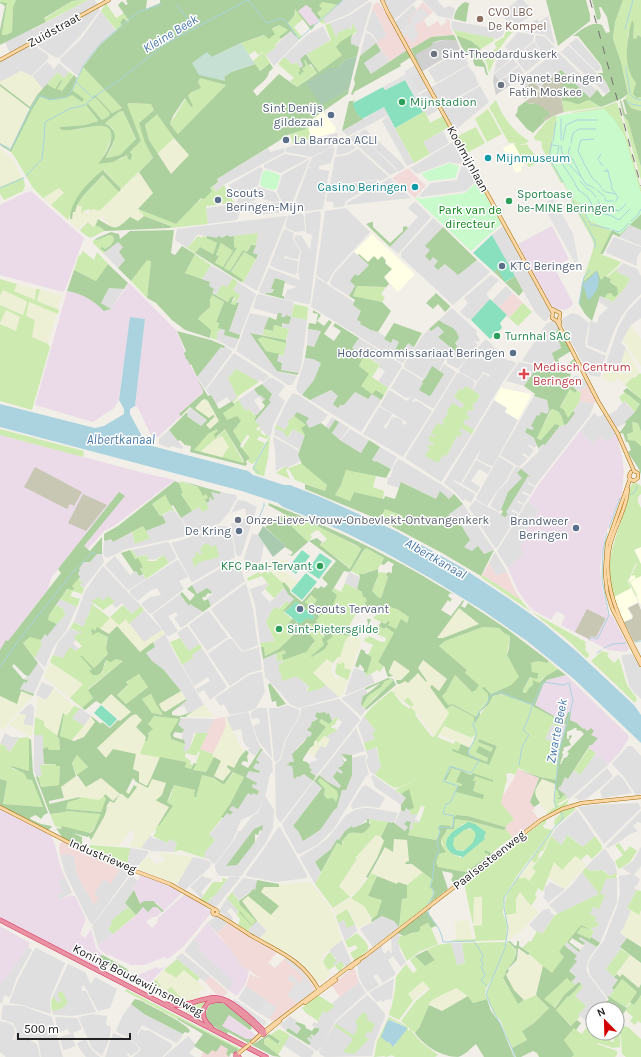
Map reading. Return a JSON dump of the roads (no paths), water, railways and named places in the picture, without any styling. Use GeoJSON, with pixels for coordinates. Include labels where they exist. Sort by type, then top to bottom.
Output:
{"type":"FeatureCollection","features":[{"type":"Feature","properties":{"kind":"highway","name":"Koning Boudewijnsnelweg"},"geometry":{"type":"LineString","coordinates":[[0,922],[266,1057]]}},
{"type":"Feature","properties":{"kind":"highway","name":"Koning Boudewijnsnelweg"},"geometry":{"type":"LineString","coordinates":[[0,922],[261,1057]]}},
{"type":"Feature","properties":{"kind":"highway"},"geometry":{"type":"LineString","coordinates":[[160,1002],[172,1005],[181,1005],[209,998],[221,998],[233,1006],[263,1033]]}},
{"type":"Feature","properties":{"kind":"highway"},"geometry":{"type":"LineString","coordinates":[[225,1036],[210,1026],[204,1018],[203,1013],[205,1007],[213,1000],[221,1000],[227,1003],[263,1033]]}},
{"type":"Feature","properties":{"kind":"main road","name":"Zuidstraat"},"geometry":{"type":"LineString","coordinates":[[0,60],[109,0]]}},
{"type":"Feature","properties":{"kind":"main road","name":"Koolmijnlaan"},"geometry":{"type":"LineString","coordinates":[[380,0],[548,305],[554,312],[560,314],[557,319]]}},
{"type":"Feature","properties":{"kind":"main road","name":"Koolmijnlaan"},"geometry":{"type":"LineString","coordinates":[[554,312],[552,318],[557,319],[598,401],[618,434],[632,471]]}},
{"type":"Feature","properties":{"kind":"main road"},"geometry":{"type":"LineString","coordinates":[[631,480],[636,480],[639,476],[637,472],[632,471],[629,476],[631,480],[607,544],[605,573],[607,592],[612,608],[641,665]]}},
{"type":"Feature","properties":{"kind":"main road"},"geometry":{"type":"LineString","coordinates":[[631,480],[628,487],[626,503],[610,545],[608,572],[610,591],[615,607],[641,661]]}},
{"type":"Feature","properties":{"kind":"main road","name":"Paalsesteenweg"},"geometry":{"type":"LineString","coordinates":[[263,1033],[327,987],[546,817],[562,809],[582,803],[627,799],[641,796]]}},
{"type":"Feature","properties":{"kind":"main road","name":"Industrieweg"},"geometry":{"type":"LineString","coordinates":[[0,807],[96,856],[170,884],[195,898],[213,910],[214,914],[217,913],[252,936],[290,957],[302,967],[319,990]]}},
{"type":"Feature","properties":{"kind":"main road","name":"Paalsesteenweg"},"geometry":{"type":"LineString","coordinates":[[236,1056],[263,1033],[365,956]]}},
{"type":"Feature","properties":{"kind":"main road","name":"Paalsesteenweg"},"geometry":{"type":"LineString","coordinates":[[304,1004],[319,990],[327,987]]}},
{"type":"Feature","properties":{"kind":"water"},"geometry":{"type":"Polygon","coordinates":[[[597,271],[599,279],[598,287],[588,300],[583,284],[597,271]]]}},
{"type":"Feature","properties":{"kind":"water","name":"Albertkanaal"},"geometry":{"type":"Polygon","coordinates":[[[130,317],[145,319],[135,406],[130,409],[130,414],[145,442],[152,446],[248,471],[253,475],[284,485],[290,485],[323,498],[396,531],[461,567],[543,623],[575,650],[634,705],[641,715],[641,743],[574,679],[527,641],[482,610],[430,578],[384,552],[340,530],[283,507],[278,503],[242,491],[0,427],[0,404],[95,428],[104,426],[124,414],[124,409],[119,400],[130,317]]]}},
{"type":"Feature","properties":{"kind":"water"},"geometry":{"type":"Polygon","coordinates":[[[389,1020],[406,1027],[407,1029],[393,1047],[389,1042],[381,1037],[389,1020]]]}},
{"type":"Feature","properties":{"kind":"waterway","name":"Kleine Beek"},"geometry":{"type":"LineString","coordinates":[[26,176],[42,159],[45,122],[69,109],[85,105],[165,44],[248,0],[267,23],[284,19],[299,39],[343,0]]}},
{"type":"Feature","properties":{"kind":"waterway"},"geometry":{"type":"LineString","coordinates":[[625,29],[633,0]]}},
{"type":"Feature","properties":{"kind":"waterway"},"geometry":{"type":"LineString","coordinates":[[93,98],[76,82],[84,64],[101,43],[138,12],[162,4]]}},
{"type":"Feature","properties":{"kind":"waterway"},"geometry":{"type":"LineString","coordinates":[[176,4],[195,28]]}},
{"type":"Feature","properties":{"kind":"waterway"},"geometry":{"type":"LineString","coordinates":[[626,67],[631,96],[641,100]]}},
{"type":"Feature","properties":{"kind":"waterway"},"geometry":{"type":"LineString","coordinates":[[0,144],[11,149],[29,111],[38,96],[43,96],[49,100],[66,97],[71,92],[76,82]]}},
{"type":"Feature","properties":{"kind":"waterway"},"geometry":{"type":"LineString","coordinates":[[626,100],[631,104],[641,106]]}},
{"type":"Feature","properties":{"kind":"waterway"},"geometry":{"type":"LineString","coordinates":[[561,119],[561,140]]}},
{"type":"Feature","properties":{"kind":"waterway"},"geometry":{"type":"LineString","coordinates":[[563,140],[566,125],[577,120],[597,120]]}},
{"type":"Feature","properties":{"kind":"waterway"},"geometry":{"type":"LineString","coordinates":[[553,141],[556,122]]}},
{"type":"Feature","properties":{"kind":"waterway"},"geometry":{"type":"LineString","coordinates":[[576,131],[579,129],[596,129]]}},
{"type":"Feature","properties":{"kind":"waterway"},"geometry":{"type":"LineString","coordinates":[[571,143],[573,133],[575,132]]}},
{"type":"Feature","properties":{"kind":"waterway"},"geometry":{"type":"LineString","coordinates":[[579,146],[581,140],[594,139]]}},
{"type":"Feature","properties":{"kind":"waterway"},"geometry":{"type":"LineString","coordinates":[[552,142],[549,158],[563,182]]}},
{"type":"Feature","properties":{"kind":"waterway"},"geometry":{"type":"LineString","coordinates":[[552,145],[559,146],[557,157],[562,162]]}},
{"type":"Feature","properties":{"kind":"waterway"},"geometry":{"type":"LineString","coordinates":[[561,146],[561,151],[565,159],[580,176]]}},
{"type":"Feature","properties":{"kind":"waterway"},"geometry":{"type":"LineString","coordinates":[[570,147],[568,153],[571,157]]}},
{"type":"Feature","properties":{"kind":"waterway"},"geometry":{"type":"LineString","coordinates":[[579,147],[578,151],[584,163]]}},
{"type":"Feature","properties":{"kind":"waterway"},"geometry":{"type":"LineString","coordinates":[[598,159],[601,154]]}},
{"type":"Feature","properties":{"kind":"waterway"},"geometry":{"type":"LineString","coordinates":[[572,158],[581,177]]}},
{"type":"Feature","properties":{"kind":"waterway"},"geometry":{"type":"LineString","coordinates":[[599,161],[603,166]]}},
{"type":"Feature","properties":{"kind":"waterway"},"geometry":{"type":"LineString","coordinates":[[562,163],[575,183]]}},
{"type":"Feature","properties":{"kind":"waterway"},"geometry":{"type":"LineString","coordinates":[[584,164],[589,172]]}},
{"type":"Feature","properties":{"kind":"waterway"},"geometry":{"type":"LineString","coordinates":[[604,171],[608,171],[609,175]]}},
{"type":"Feature","properties":{"kind":"waterway"},"geometry":{"type":"LineString","coordinates":[[589,173],[592,177]]}},
{"type":"Feature","properties":{"kind":"waterway"},"geometry":{"type":"LineString","coordinates":[[609,176],[612,186]]}},
{"type":"Feature","properties":{"kind":"waterway"},"geometry":{"type":"LineString","coordinates":[[581,177],[586,184],[594,188]]}},
{"type":"Feature","properties":{"kind":"waterway","name":"Kleine Beek"},"geometry":{"type":"LineString","coordinates":[[0,188],[24,178]]}},
{"type":"Feature","properties":{"kind":"waterway"},"geometry":{"type":"LineString","coordinates":[[592,178],[598,183]]}},
{"type":"Feature","properties":{"kind":"waterway"},"geometry":{"type":"LineString","coordinates":[[580,181],[586,187]]}},
{"type":"Feature","properties":{"kind":"waterway"},"geometry":{"type":"LineString","coordinates":[[575,184],[578,189]]}},
{"type":"Feature","properties":{"kind":"waterway"},"geometry":{"type":"LineString","coordinates":[[611,187],[615,193]]}},
{"type":"Feature","properties":{"kind":"waterway"},"geometry":{"type":"LineString","coordinates":[[586,188],[596,197]]}},
{"type":"Feature","properties":{"kind":"waterway"},"geometry":{"type":"LineString","coordinates":[[602,189],[605,192]]}},
{"type":"Feature","properties":{"kind":"waterway"},"geometry":{"type":"LineString","coordinates":[[578,190],[587,196],[595,210]]}},
{"type":"Feature","properties":{"kind":"waterway"},"geometry":{"type":"LineString","coordinates":[[597,190],[604,196]]}},
{"type":"Feature","properties":{"kind":"waterway"},"geometry":{"type":"LineString","coordinates":[[606,192],[616,194]]}},
{"type":"Feature","properties":{"kind":"waterway"},"geometry":{"type":"LineString","coordinates":[[616,195],[618,197],[616,201]]}},
{"type":"Feature","properties":{"kind":"waterway"},"geometry":{"type":"LineString","coordinates":[[605,198],[606,201],[613,201]]}},
{"type":"Feature","properties":{"kind":"waterway"},"geometry":{"type":"LineString","coordinates":[[599,202],[601,206],[619,211],[626,204]]}},
{"type":"Feature","properties":{"kind":"waterway"},"geometry":{"type":"LineString","coordinates":[[580,203],[588,219]]}},
{"type":"Feature","properties":{"kind":"waterway"},"geometry":{"type":"LineString","coordinates":[[575,205],[587,226]]}},
{"type":"Feature","properties":{"kind":"waterway"},"geometry":{"type":"LineString","coordinates":[[598,212],[612,216],[619,220],[630,209]]}},
{"type":"Feature","properties":{"kind":"waterway"},"geometry":{"type":"LineString","coordinates":[[631,221],[637,216],[641,209]]}},
{"type":"Feature","properties":{"kind":"waterway"},"geometry":{"type":"LineString","coordinates":[[589,221],[591,225],[610,229]]}},
{"type":"Feature","properties":{"kind":"waterway"},"geometry":{"type":"LineString","coordinates":[[622,230],[629,223]]}},
{"type":"Feature","properties":{"kind":"waterway"},"geometry":{"type":"LineString","coordinates":[[588,228],[595,241],[595,248]]}},
{"type":"Feature","properties":{"kind":"waterway"},"geometry":{"type":"LineString","coordinates":[[612,230],[619,232],[622,230]]}},
{"type":"Feature","properties":{"kind":"waterway"},"geometry":{"type":"LineString","coordinates":[[579,304],[584,277],[590,270]]}},
{"type":"Feature","properties":{"kind":"waterway"},"geometry":{"type":"LineString","coordinates":[[259,473],[253,468],[267,442]]}},
{"type":"Feature","properties":{"kind":"waterway","name":"Kleine Beek"},"geometry":{"type":"LineString","coordinates":[[630,495],[635,492],[637,486]]}},
{"type":"Feature","properties":{"kind":"waterway","name":"Kleine Beek"},"geometry":{"type":"LineString","coordinates":[[609,528],[620,498]]}},
{"type":"Feature","properties":{"kind":"waterway"},"geometry":{"type":"LineString","coordinates":[[259,518],[264,503]]}},
{"type":"Feature","properties":{"kind":"waterway","name":"Kleine Beek"},"geometry":{"type":"LineString","coordinates":[[589,640],[592,637],[596,639],[598,638],[609,615],[602,580],[603,550],[607,533]]}},
{"type":"Feature","properties":{"kind":"waterway"},"geometry":{"type":"LineString","coordinates":[[19,640],[72,573],[92,553],[95,553]]}},
{"type":"Feature","properties":{"kind":"waterway"},"geometry":{"type":"LineString","coordinates":[[0,667],[18,641]]}},
{"type":"Feature","properties":{"kind":"waterway","name":"Zwarte Beek"},"geometry":{"type":"LineString","coordinates":[[635,642],[641,641]]}},
{"type":"Feature","properties":{"kind":"waterway","name":"Zwarte Beek"},"geometry":{"type":"LineString","coordinates":[[604,648],[613,644],[626,643]]}},
{"type":"Feature","properties":{"kind":"waterway","name":"Zwarte Beek"},"geometry":{"type":"LineString","coordinates":[[597,653],[601,650]]}},
{"type":"Feature","properties":{"kind":"waterway","name":"Kleine Beek"},"geometry":{"type":"LineString","coordinates":[[519,765],[522,747],[529,735],[523,730],[542,684],[544,682],[564,685],[568,683]]}},
{"type":"Feature","properties":{"kind":"waterway","name":"Zwarte Beek"},"geometry":{"type":"LineString","coordinates":[[556,807],[554,801],[559,752],[573,701],[569,683]]}},
{"type":"Feature","properties":{"kind":"waterway"},"geometry":{"type":"LineString","coordinates":[[444,780],[450,766],[471,773],[479,761],[470,756],[468,752],[476,736],[476,731],[473,725],[479,712],[487,704],[490,696],[500,692],[533,704]]}},
{"type":"Feature","properties":{"kind":"waterway"},"geometry":{"type":"LineString","coordinates":[[428,904],[434,894],[433,889],[430,887],[433,877],[434,861],[439,851],[437,841],[440,832],[439,827],[453,827],[454,816],[443,813],[446,804],[450,803],[458,786],[443,781]]}},
{"type":"Feature","properties":{"kind":"waterway","name":"Zwarte Beek"},"geometry":{"type":"LineString","coordinates":[[524,869],[554,828],[561,821],[563,817],[561,812]]}},
{"type":"Feature","properties":{"kind":"waterway","name":"Zwarte Beek"},"geometry":{"type":"LineString","coordinates":[[515,1057],[509,1041],[486,994],[505,948],[508,928],[504,908],[504,898],[523,870]]}},
{"type":"Feature","properties":{"kind":"waterway"},"geometry":{"type":"LineString","coordinates":[[431,908],[428,911],[429,917],[438,928],[443,942],[475,941]]}},
{"type":"Feature","properties":{"kind":"waterway"},"geometry":{"type":"LineString","coordinates":[[475,943],[483,955],[481,960],[483,965],[481,967],[485,975],[481,980],[487,986]]}},
{"type":"Feature","properties":{"kind":"railway"},"geometry":{"type":"LineString","coordinates":[[590,0],[641,186]]}},
{"type":"Feature","properties":{"kind":"place","name":"CVO LBC De Kompel"},"geometry":{"type":"Point","coordinates":[480,19]}},
{"type":"Feature","properties":{"kind":"place","name":"Sint-Theodarduskerk"},"geometry":{"type":"Point","coordinates":[434,54]}},
{"type":"Feature","properties":{"kind":"place","name":"Diyanet Beringen Fatih Moskee"},"geometry":{"type":"Point","coordinates":[501,85]}},
{"type":"Feature","properties":{"kind":"place","name":"Mijnstadion"},"geometry":{"type":"Point","coordinates":[402,102]}},
{"type":"Feature","properties":{"kind":"place","name":"Sint Denijs gildezaal"},"geometry":{"type":"Point","coordinates":[331,115]}},
{"type":"Feature","properties":{"kind":"place","name":"La Barraca ACLI"},"geometry":{"type":"Point","coordinates":[286,140]}},
{"type":"Feature","properties":{"kind":"place","name":"Mijnmuseum"},"geometry":{"type":"Point","coordinates":[488,158]}},
{"type":"Feature","properties":{"kind":"place","name":"Casino Beringen"},"geometry":{"type":"Point","coordinates":[415,187]}},
{"type":"Feature","properties":{"kind":"place","name":"Scouts Beringen-Mijn"},"geometry":{"type":"Point","coordinates":[218,200]}},
{"type":"Feature","properties":{"kind":"place","name":"Sportoase be-MINE Beringen"},"geometry":{"type":"Point","coordinates":[509,201]}},
{"type":"Feature","properties":{"kind":"place","name":"KTC Beringen"},"geometry":{"type":"Point","coordinates":[502,266]}},
{"type":"Feature","properties":{"kind":"place","name":"Turnhal SAC"},"geometry":{"type":"Point","coordinates":[497,336]}},
{"type":"Feature","properties":{"kind":"place","name":"Hoofdcommissariaat Beringen"},"geometry":{"type":"Point","coordinates":[513,353]}},
{"type":"Feature","properties":{"kind":"place","name":"Medisch Centrum Beringen"},"geometry":{"type":"Point","coordinates":[524,374]}},
{"type":"Feature","properties":{"kind":"place","name":"Onze-Lieve-Vrouw-Onbevlekt-Ontvangenkerk"},"geometry":{"type":"Point","coordinates":[238,520]}},
{"type":"Feature","properties":{"kind":"place","name":"Brandweer Beringen"},"geometry":{"type":"Point","coordinates":[576,528]}},
{"type":"Feature","properties":{"kind":"place","name":"De Kring"},"geometry":{"type":"Point","coordinates":[239,531]}},
{"type":"Feature","properties":{"kind":"place","name":"KFC Paal-Tervant"},"geometry":{"type":"Point","coordinates":[320,566]}},
{"type":"Feature","properties":{"kind":"place","name":"Scouts Tervant"},"geometry":{"type":"Point","coordinates":[300,609]}},
{"type":"Feature","properties":{"kind":"place","name":"Sint-Pietersgilde"},"geometry":{"type":"Point","coordinates":[279,629]}},
{"type":"Feature","properties":{"kind":"park label","name":"Park van de directeur"},"geometry":{"type":"Point","coordinates":[470,217]}}]}
